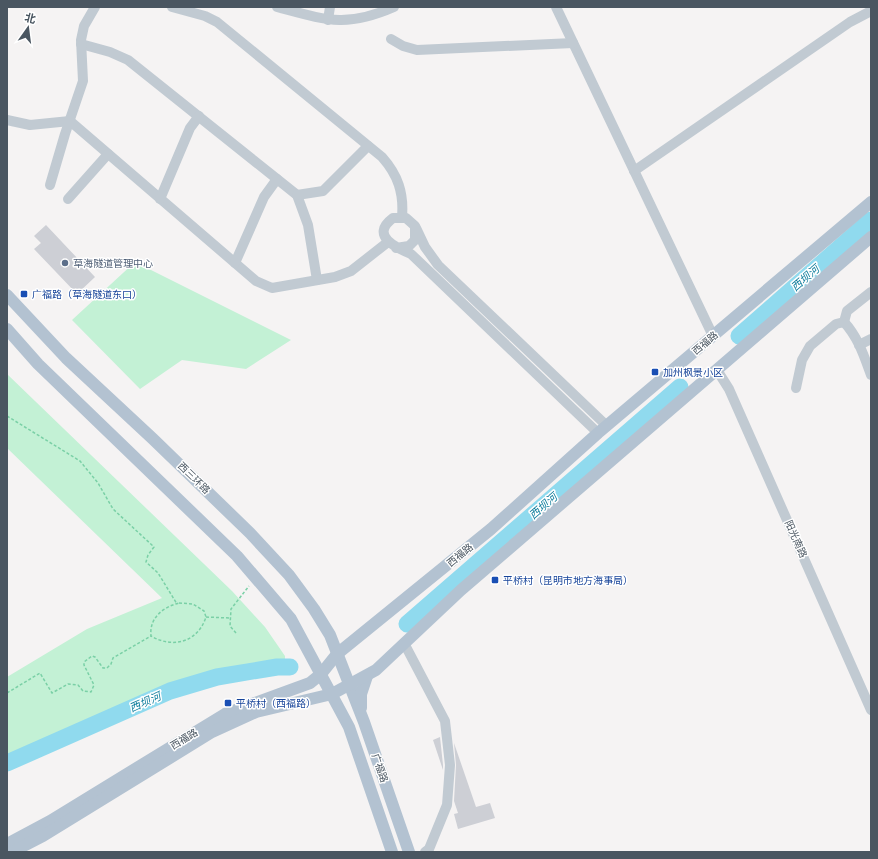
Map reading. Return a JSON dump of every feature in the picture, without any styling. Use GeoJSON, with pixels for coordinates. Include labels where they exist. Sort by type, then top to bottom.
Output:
{"type":"FeatureCollection","features":[{"type":"Feature","properties":{"kind":"main road","name":"西福路"},"geometry":{"type":"LineString","coordinates":[[7,844],[50,821],[225,714],[310,683],[321,674],[337,654],[491,529],[603,430],[871,202]]}},
{"type":"Feature","properties":{"kind":"main road","name":"西福路"},"geometry":{"type":"LineString","coordinates":[[12,852],[43,836],[212,732],[236,720],[256,712],[332,694],[367,676],[461,590],[871,237]]}},
{"type":"Feature","properties":{"kind":"main road","name":"西三环路"},"geometry":{"type":"LineString","coordinates":[[7,295],[66,358],[170,456],[250,534],[284,570],[314,609],[330,635],[349,685]]}},
{"type":"Feature","properties":{"kind":"main road"},"geometry":{"type":"LineString","coordinates":[[7,329],[38,364],[154,474],[256,577],[291,619],[321,674]]}},
{"type":"Feature","properties":{"kind":"main road","name":"广福路"},"geometry":{"type":"LineString","coordinates":[[321,674],[349,727],[392,852]]}},
{"type":"Feature","properties":{"kind":"main road"},"geometry":{"type":"LineString","coordinates":[[361,713],[361,694],[367,676]]}},
{"type":"Feature","properties":{"kind":"main road","name":"广福路"},"geometry":{"type":"LineString","coordinates":[[349,685],[361,713],[409,852]]}},
{"type":"Feature","properties":{"kind":"street"},"geometry":{"type":"LineString","coordinates":[[50,185],[83,81],[84,70],[81,44],[84,26],[95,7]]}},
{"type":"Feature","properties":{"kind":"street"},"geometry":{"type":"LineString","coordinates":[[172,7],[205,16],[218,22],[368,146],[391,167],[398,179],[401,192],[402,217]]}},
{"type":"Feature","properties":{"kind":"street"},"geometry":{"type":"LineString","coordinates":[[277,7],[328,20],[345,21],[374,16],[394,7]]}},
{"type":"Feature","properties":{"kind":"street"},"geometry":{"type":"LineString","coordinates":[[328,20],[330,7]]}},
{"type":"Feature","properties":{"kind":"street"},"geometry":{"type":"LineString","coordinates":[[556,7],[713,336]]}},
{"type":"Feature","properties":{"kind":"street"},"geometry":{"type":"LineString","coordinates":[[634,171],[850,22],[871,12]]}},
{"type":"Feature","properties":{"kind":"street"},"geometry":{"type":"LineString","coordinates":[[391,39],[403,46],[417,50],[573,43]]}},
{"type":"Feature","properties":{"kind":"street"},"geometry":{"type":"LineString","coordinates":[[81,44],[110,52],[128,60],[297,195],[308,225],[317,280]]}},
{"type":"Feature","properties":{"kind":"street"},"geometry":{"type":"LineString","coordinates":[[160,199],[190,128],[199,116]]}},
{"type":"Feature","properties":{"kind":"street"},"geometry":{"type":"LineString","coordinates":[[7,120],[30,125],[70,121],[256,282],[272,288],[335,277],[351,271],[392,245],[405,248],[412,243],[416,235],[415,226]]}},
{"type":"Feature","properties":{"kind":"street"},"geometry":{"type":"LineString","coordinates":[[297,195],[323,191],[368,146]]}},
{"type":"Feature","properties":{"kind":"street"},"geometry":{"type":"LineString","coordinates":[[68,199],[108,154]]}},
{"type":"Feature","properties":{"kind":"street"},"geometry":{"type":"LineString","coordinates":[[235,263],[264,197],[277,179]]}},
{"type":"Feature","properties":{"kind":"street"},"geometry":{"type":"LineString","coordinates":[[402,217],[410,220],[415,226],[425,247],[438,265],[603,430],[411,254],[392,245],[385,234],[387,225],[393,218],[402,217]]}},
{"type":"Feature","properties":{"kind":"street"},"geometry":{"type":"LineString","coordinates":[[844,322],[847,311],[871,292]]}},
{"type":"Feature","properties":{"kind":"street"},"geometry":{"type":"LineString","coordinates":[[844,322],[851,330],[859,345],[871,375]]}},
{"type":"Feature","properties":{"kind":"street"},"geometry":{"type":"LineString","coordinates":[[796,388],[802,360],[810,346],[836,324],[844,322]]}},
{"type":"Feature","properties":{"kind":"street"},"geometry":{"type":"LineString","coordinates":[[859,345],[871,339]]}},
{"type":"Feature","properties":{"kind":"street","name":"阳光南路"},"geometry":{"type":"LineString","coordinates":[[717,370],[729,389],[871,710]]}},
{"type":"Feature","properties":{"kind":"street"},"geometry":{"type":"LineString","coordinates":[[404,643],[445,721],[450,766],[447,806],[429,849],[425,852]]}},
{"type":"Feature","properties":{"kind":"path"},"geometry":{"type":"LineString","coordinates":[[7,416],[80,461],[98,483],[113,509],[154,547],[148,555],[146,562],[158,573],[177,604]]}},
{"type":"Feature","properties":{"kind":"path"},"geometry":{"type":"LineString","coordinates":[[236,633],[230,626],[229,618],[231,609],[256,577]]}},
{"type":"Feature","properties":{"kind":"path"},"geometry":{"type":"LineString","coordinates":[[186,603],[199,607],[204,611],[206,617],[200,629],[184,641],[170,643],[151,636],[150,629],[156,617],[166,608],[177,604],[186,603]]}},
{"type":"Feature","properties":{"kind":"path"},"geometry":{"type":"LineString","coordinates":[[206,617],[229,618]]}},
{"type":"Feature","properties":{"kind":"path"},"geometry":{"type":"LineString","coordinates":[[7,693],[40,674],[52,693],[68,684],[78,685],[83,691],[91,692],[94,685],[84,665],[86,659],[95,657],[103,668],[107,668],[111,664],[113,658],[151,636]]}},
{"type":"Feature","properties":{"kind":"green space"},"geometry":{"type":"Polygon","coordinates":[[[136,261],[145,267],[291,340],[246,369],[182,360],[140,389],[72,320],[136,261]]]}},
{"type":"Feature","properties":{"kind":"green space"},"geometry":{"type":"Polygon","coordinates":[[[7,374],[232,591],[265,627],[285,656],[285,661],[218,670],[171,684],[7,757],[7,677],[87,629],[162,598],[7,448],[7,374]]]}},
{"type":"Feature","properties":{"kind":"building","name":"草海隧道管理中心"},"geometry":{"type":"Polygon","coordinates":[[[46,225],[95,277],[77,294],[34,249],[41,243],[34,236],[46,225]]]}},
{"type":"Feature","properties":{"kind":"building"},"geometry":{"type":"Polygon","coordinates":[[[440,737],[443,765],[443,770],[433,740],[440,737]]]}},
{"type":"Feature","properties":{"kind":"building"},"geometry":{"type":"Polygon","coordinates":[[[454,743],[476,807],[490,803],[495,818],[458,829],[454,814],[458,813],[454,801],[456,765],[454,743]]]}},
{"type":"Feature","properties":{"kind":"waterway","name":"西坝河"},"geometry":{"type":"LineString","coordinates":[[739,336],[871,220]]}},
{"type":"Feature","properties":{"kind":"waterway","name":"西坝河"},"geometry":{"type":"LineString","coordinates":[[407,624],[680,387]]}},
{"type":"Feature","properties":{"kind":"waterway","name":"西坝河"},"geometry":{"type":"LineString","coordinates":[[7,763],[170,691],[217,677],[277,667],[290,667]]}},
{"type":"Feature","properties":{"kind":"place","name":"草海隧道管理中心"},"geometry":{"type":"Point","coordinates":[65,263]}},
{"type":"Feature","properties":{"kind":"place","name":"广福路（草海隧道东口）"},"geometry":{"type":"Point","coordinates":[24,294]}},
{"type":"Feature","properties":{"kind":"place","name":"加州枫景小区"},"geometry":{"type":"Point","coordinates":[655,372]}},
{"type":"Feature","properties":{"kind":"place","name":"平桥村（昆明市地方海事局）"},"geometry":{"type":"Point","coordinates":[495,580]}},
{"type":"Feature","properties":{"kind":"place","name":"平桥村（西福路）"},"geometry":{"type":"Point","coordinates":[228,703]}}]}
